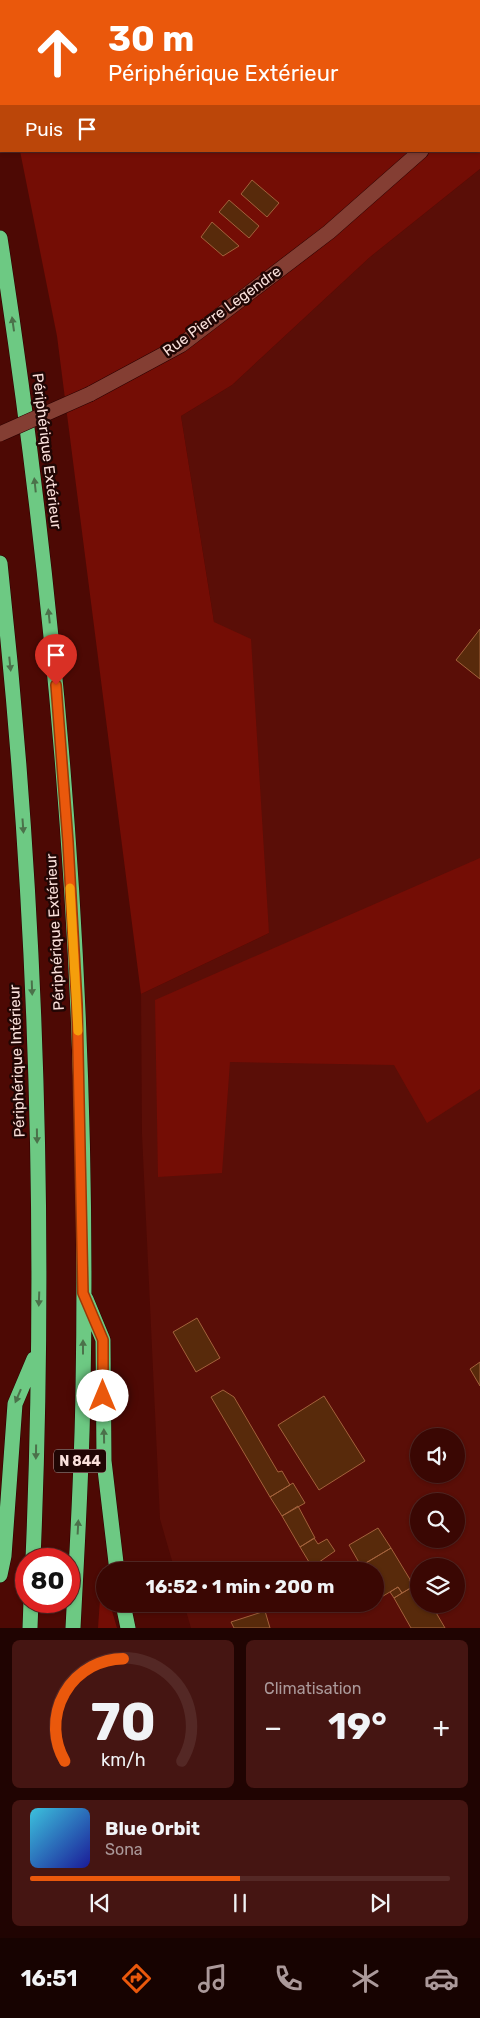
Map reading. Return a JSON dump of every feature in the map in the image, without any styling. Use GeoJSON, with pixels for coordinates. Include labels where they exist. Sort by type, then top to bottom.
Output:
{"type":"FeatureCollection","features":[{"type":"Feature","properties":{"kind":"highway","name":"Périphérique Extérieur"},"geometry":{"type":"LineString","coordinates":[[0,238],[33,470],[60,736],[77,1004],[83,1293],[83,1390],[73,1628]]}},
{"type":"Feature","properties":{"kind":"highway","name":"Périphérique Intérieur"},"geometry":{"type":"LineString","coordinates":[[0,563],[12,684],[30,934],[38,1185],[33,1548]]}},
{"type":"Feature","properties":{"kind":"highway"},"geometry":{"type":"LineString","coordinates":[[83,1293],[103,1340],[104,1460],[116,1562]]}},
{"type":"Feature","properties":{"kind":"highway"},"geometry":{"type":"LineString","coordinates":[[0,1575],[4,1556],[14,1404],[37,1351]]}},
{"type":"Feature","properties":{"kind":"highway"},"geometry":{"type":"LineString","coordinates":[[125,1612],[128,1628]]}},
{"type":"Feature","properties":{"kind":"highway"},"geometry":{"type":"LineString","coordinates":[[30,1628],[31,1613]]}},
{"type":"Feature","properties":{"kind":"street","name":"Rue Pierre Legendre"},"geometry":{"type":"LineString","coordinates":[[0,434],[90,394],[181,345],[329,232],[420,152]]}},
{"type":"Feature","properties":{"kind":"shaded area"},"geometry":{"type":"Polygon","coordinates":[[[20,152],[480,152],[480,169],[370,257],[232,385],[181,416],[214,622],[251,639],[269,933],[141,994],[57,336],[20,152]]]}},
{"type":"Feature","properties":{"kind":"shaded area"},"geometry":{"type":"Polygon","coordinates":[[[480,169],[480,1628],[191,1628],[186,1612],[384,1612],[384,1562],[172,1562],[160,1519],[142,1134],[141,994],[269,933],[214,622],[181,416],[232,385],[370,257],[480,169]]]}},
{"type":"Feature","properties":{"kind":"shaded area"},"geometry":{"type":"Polygon","coordinates":[[[480,858],[480,1089],[427,1123],[394,1065],[230,1062],[222,1173],[158,1177],[155,1000],[480,858]]]}},
{"type":"Feature","properties":{"kind":"shaded area"},"geometry":{"type":"Polygon","coordinates":[[[99,1612],[112,1612],[117,1628],[98,1628],[99,1612]]]}},
{"type":"Feature","properties":{"kind":"building"},"geometry":{"type":"Polygon","coordinates":[[[252,180],[279,203],[267,217],[241,194],[252,180]]]}},
{"type":"Feature","properties":{"kind":"building"},"geometry":{"type":"Polygon","coordinates":[[[229,200],[259,226],[249,238],[219,212],[229,200]]]}},
{"type":"Feature","properties":{"kind":"building"},"geometry":{"type":"Polygon","coordinates":[[[212,222],[239,246],[223,256],[201,237],[212,222]]]}},
{"type":"Feature","properties":{"kind":"building"},"geometry":{"type":"Polygon","coordinates":[[[480,629],[480,679],[456,660],[480,629]]]}},
{"type":"Feature","properties":{"kind":"building"},"geometry":{"type":"Polygon","coordinates":[[[197,1318],[220,1358],[196,1372],[173,1332],[197,1318]]]}},
{"type":"Feature","properties":{"kind":"building"},"geometry":{"type":"Polygon","coordinates":[[[480,1362],[480,1386],[470,1369],[480,1362]]]}},
{"type":"Feature","properties":{"kind":"building"},"geometry":{"type":"Polygon","coordinates":[[[223,1390],[234,1397],[278,1472],[282,1471],[290,1485],[270,1497],[211,1397],[223,1390]]]}},
{"type":"Feature","properties":{"kind":"building"},"geometry":{"type":"Polygon","coordinates":[[[324,1396],[365,1461],[319,1490],[278,1425],[324,1396]]]}},
{"type":"Feature","properties":{"kind":"building"},"geometry":{"type":"Polygon","coordinates":[[[293,1483],[305,1503],[282,1516],[270,1497],[293,1483]]]}},
{"type":"Feature","properties":{"kind":"building"},"geometry":{"type":"Polygon","coordinates":[[[298,1506],[315,1538],[300,1547],[282,1516],[298,1506]]]}},
{"type":"Feature","properties":{"kind":"building"},"geometry":{"type":"Polygon","coordinates":[[[378,1528],[391,1548],[368,1562],[359,1562],[349,1545],[378,1528]]]}},
{"type":"Feature","properties":{"kind":"building"},"geometry":{"type":"Polygon","coordinates":[[[314,1538],[318,1544],[327,1539],[335,1551],[319,1562],[309,1562],[300,1547],[314,1538]]]}},
{"type":"Feature","properties":{"kind":"building"},"geometry":{"type":"Polygon","coordinates":[[[391,1548],[410,1579],[410,1588],[402,1593],[398,1587],[384,1596],[384,1562],[367,1562],[391,1548]]]}},
{"type":"Feature","properties":{"kind":"building"},"geometry":{"type":"Polygon","coordinates":[[[398,1587],[402,1593],[394,1598],[390,1592],[398,1587]]]}},
{"type":"Feature","properties":{"kind":"building"},"geometry":{"type":"Polygon","coordinates":[[[410,1588],[410,1613],[436,1613],[445,1628],[411,1628],[394,1598],[410,1588]]]}},
{"type":"Feature","properties":{"kind":"building"},"geometry":{"type":"Polygon","coordinates":[[[265,1612],[270,1628],[234,1628],[231,1622],[265,1612]]]}},
{"type":"Feature","properties":{"kind":"slow traffic"},"geometry":{"type":"LineString","coordinates":[[70,888],[78,1031]]}},
{"type":"Feature","properties":{"kind":"route"},"geometry":{"type":"LineString","coordinates":[[56,685],[68,842],[77,1004],[82,1155],[83,1293],[103,1340],[103,1396]]}}]}
